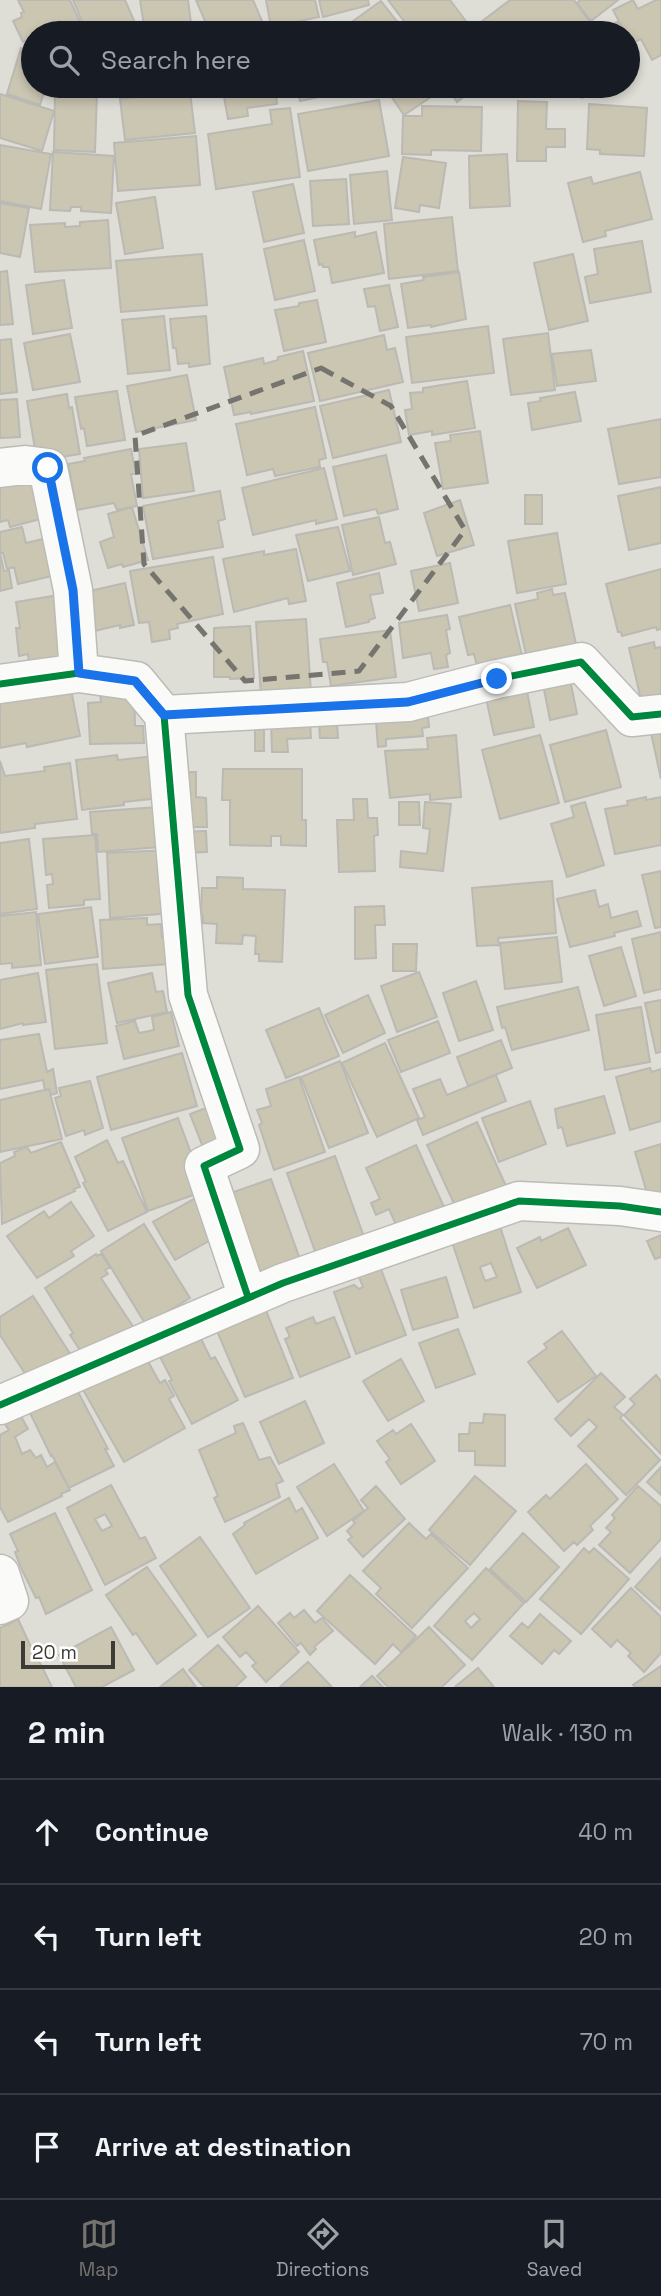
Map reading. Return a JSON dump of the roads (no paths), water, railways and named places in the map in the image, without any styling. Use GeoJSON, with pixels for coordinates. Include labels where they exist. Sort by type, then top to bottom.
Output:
{"type":"FeatureCollection","features":[{"type":"Feature","properties":{"kind":"street"},"geometry":{"type":"LineString","coordinates":[[0,468],[25,465],[48,468],[73,590],[79,673]]}},
{"type":"Feature","properties":{"kind":"street"},"geometry":{"type":"LineString","coordinates":[[164,715],[408,702],[497,679],[581,662],[632,717],[661,715]]}},
{"type":"Feature","properties":{"kind":"street"},"geometry":{"type":"LineString","coordinates":[[0,684],[79,673],[135,681],[164,715],[188,995],[240,1149],[204,1166],[248,1297]]}},
{"type":"Feature","properties":{"kind":"street"},"geometry":{"type":"LineString","coordinates":[[0,1405],[283,1283],[519,1201],[620,1206],[661,1212]]}},
{"type":"Feature","properties":{"kind":"street"},"geometry":{"type":"LineString","coordinates":[[0,1574],[9,1601],[0,1605]]}}]}
